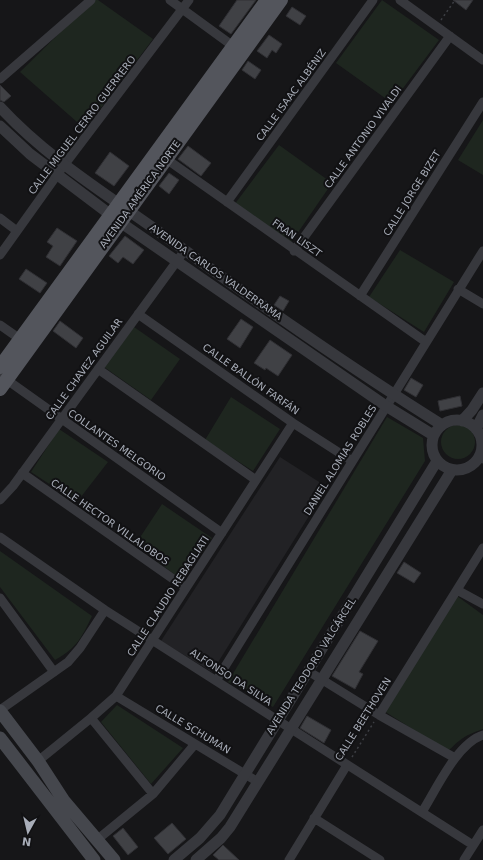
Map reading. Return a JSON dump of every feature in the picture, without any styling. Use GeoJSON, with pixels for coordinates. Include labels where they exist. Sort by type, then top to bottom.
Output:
{"type":"FeatureCollection","features":[{"type":"Feature","properties":{"kind":"main road","name":"AVENIDA AMÉRICA NORTE"},"geometry":{"type":"LineString","coordinates":[[0,367],[20,339],[124,207],[161,155],[233,46],[267,0]]}},
{"type":"Feature","properties":{"kind":"main road","name":"AVENIDA AMÉRICA NORTE"},"geometry":{"type":"LineString","coordinates":[[161,155],[281,0]]}},
{"type":"Feature","properties":{"kind":"main road","name":"AVENIDA AMÉRICA NORTE"},"geometry":{"type":"LineString","coordinates":[[2,382],[115,218]]}},
{"type":"Feature","properties":{"kind":"main road"},"geometry":{"type":"LineString","coordinates":[[0,711],[38,761],[64,801],[98,839],[114,860]]}},
{"type":"Feature","properties":{"kind":"main road"},"geometry":{"type":"LineString","coordinates":[[0,738],[94,860]]}},
{"type":"Feature","properties":{"kind":"street"},"geometry":{"type":"LineString","coordinates":[[0,79],[91,0]]}},
{"type":"Feature","properties":{"kind":"street"},"geometry":{"type":"LineString","coordinates":[[170,0],[233,46]]}},
{"type":"Feature","properties":{"kind":"street","name":"CALLE MIGUEL CERRO GUERRERO"},"geometry":{"type":"LineString","coordinates":[[0,255],[65,164],[189,0]]}},
{"type":"Feature","properties":{"kind":"street","name":"CALLE ISAAC ALBÉNIZ"},"geometry":{"type":"LineString","coordinates":[[227,202],[373,0]]}},
{"type":"Feature","properties":{"kind":"street"},"geometry":{"type":"LineString","coordinates":[[400,0],[483,60]]}},
{"type":"Feature","properties":{"kind":"street","name":"CALLE ANTONIO VIVALDI"},"geometry":{"type":"LineString","coordinates":[[294,251],[450,36]]}},
{"type":"Feature","properties":{"kind":"street","name":"CALLE JORGE BIZET"},"geometry":{"type":"LineString","coordinates":[[360,296],[483,102]]}},
{"type":"Feature","properties":{"kind":"street","name":"AVENIDA CARLOS VALDERRAMA"},"geometry":{"type":"LineString","coordinates":[[0,107],[38,144],[124,207],[393,394],[442,425]]}},
{"type":"Feature","properties":{"kind":"street","name":"AVENIDA CARLOS VALDERRAMA"},"geometry":{"type":"LineString","coordinates":[[0,126],[30,154],[57,175],[176,262],[386,406],[433,435]]}},
{"type":"Feature","properties":{"kind":"street","name":"FRAN LISZT"},"geometry":{"type":"LineString","coordinates":[[161,155],[294,251],[426,342]]}},
{"type":"Feature","properties":{"kind":"street"},"geometry":{"type":"LineString","coordinates":[[0,218],[17,231]]}},
{"type":"Feature","properties":{"kind":"street","name":"CALLE CHAVEZ AGUILAR"},"geometry":{"type":"LineString","coordinates":[[0,500],[22,473],[185,250]]}},
{"type":"Feature","properties":{"kind":"street","name":"DANIEL ALOMIAS ROBLES"},"geometry":{"type":"LineString","coordinates":[[216,681],[483,251]]}},
{"type":"Feature","properties":{"kind":"street"},"geometry":{"type":"LineString","coordinates":[[458,289],[483,304]]}},
{"type":"Feature","properties":{"kind":"street","name":"CALLE BALLÓN FARFÁN"},"geometry":{"type":"LineString","coordinates":[[138,314],[294,423],[352,461]]}},
{"type":"Feature","properties":{"kind":"street"},"geometry":{"type":"LineString","coordinates":[[0,325],[20,339]]}},
{"type":"Feature","properties":{"kind":"street"},"geometry":{"type":"LineString","coordinates":[[98,369],[256,480]]}},
{"type":"Feature","properties":{"kind":"street","name":"COLLANTES MELGORIO"},"geometry":{"type":"LineString","coordinates":[[2,382],[61,419],[222,533]]}},
{"type":"Feature","properties":{"kind":"street"},"geometry":{"type":"LineString","coordinates":[[462,421],[472,410],[483,393]]}},
{"type":"Feature","properties":{"kind":"street"},"geometry":{"type":"LineString","coordinates":[[476,429],[483,415]]}},
{"type":"Feature","properties":{"kind":"street"},"geometry":{"type":"LineString","coordinates":[[455,420],[462,421],[476,429],[482,443],[481,458],[467,468],[452,470],[437,461],[432,448],[433,435],[442,425],[455,420]]}},
{"type":"Feature","properties":{"kind":"street","name":"CALLE CLAUDIO REBAGLIATI"},"geometry":{"type":"LineString","coordinates":[[38,761],[116,696],[294,423]]}},
{"type":"Feature","properties":{"kind":"street","name":"AVENIDA TEODORO VALCÁRCEL"},"geometry":{"type":"LineString","coordinates":[[174,860],[210,828],[437,461]]}},
{"type":"Feature","properties":{"kind":"street","name":"AVENIDA TEODORO VALCÁRCEL"},"geometry":{"type":"LineString","coordinates":[[196,860],[221,838],[258,782],[452,470]]}},
{"type":"Feature","properties":{"kind":"street","name":"CALLE HECTOR VILLALOBOS"},"geometry":{"type":"LineString","coordinates":[[22,473],[186,588]]}},
{"type":"Feature","properties":{"kind":"street","name":"ALFONSO DA SILVA"},"geometry":{"type":"LineString","coordinates":[[0,537],[105,610],[473,845]]}},
{"type":"Feature","properties":{"kind":"street"},"geometry":{"type":"LineString","coordinates":[[389,539],[403,547]]}},
{"type":"Feature","properties":{"kind":"street","name":"CALLE BEETHOVEN"},"geometry":{"type":"LineString","coordinates":[[379,715],[483,548]]}},
{"type":"Feature","properties":{"kind":"street"},"geometry":{"type":"LineString","coordinates":[[457,590],[483,604]]}},
{"type":"Feature","properties":{"kind":"street"},"geometry":{"type":"LineString","coordinates":[[0,598],[54,672]]}},
{"type":"Feature","properties":{"kind":"street"},"geometry":{"type":"LineString","coordinates":[[0,711],[68,662],[80,648],[105,610]]}},
{"type":"Feature","properties":{"kind":"street"},"geometry":{"type":"LineString","coordinates":[[308,671],[379,715],[456,758]]}},
{"type":"Feature","properties":{"kind":"street","name":"CALLE SCHUMAN"},"geometry":{"type":"LineString","coordinates":[[116,696],[258,782]]}},
{"type":"Feature","properties":{"kind":"street"},"geometry":{"type":"LineString","coordinates":[[91,718],[153,794]]}},
{"type":"Feature","properties":{"kind":"street"},"geometry":{"type":"LineString","coordinates":[[422,812],[456,758],[471,742],[483,736]]}},
{"type":"Feature","properties":{"kind":"street"},"geometry":{"type":"LineString","coordinates":[[98,839],[153,794],[195,744]]}},
{"type":"Feature","properties":{"kind":"street","name":"CALLE BEETHOVEN"},"geometry":{"type":"LineString","coordinates":[[289,860],[347,765]]}},
{"type":"Feature","properties":{"kind":"street"},"geometry":{"type":"LineString","coordinates":[[314,818],[380,860]]}},
{"type":"Feature","properties":{"kind":"street"},"geometry":{"type":"LineString","coordinates":[[464,860],[483,830]]}},
{"type":"Feature","properties":{"kind":"path"},"geometry":{"type":"LineString","coordinates":[[437,26],[455,0]]}},
{"type":"Feature","properties":{"kind":"path","name":"CALLE BEETHOVEN"},"geometry":{"type":"LineString","coordinates":[[347,765],[379,715]]}},
{"type":"Feature","properties":{"kind":"shaded area"},"geometry":{"type":"Polygon","coordinates":[[[93,0],[98,0],[153,39],[85,129],[20,72],[93,0]]]}},
{"type":"Feature","properties":{"kind":"shaded area"},"geometry":{"type":"Polygon","coordinates":[[[382,0],[439,40],[392,103],[336,63],[382,0]]]}},
{"type":"Feature","properties":{"kind":"shaded area"},"geometry":{"type":"Polygon","coordinates":[[[483,120],[483,175],[458,160],[483,120]]]}},
{"type":"Feature","properties":{"kind":"shaded area"},"geometry":{"type":"Polygon","coordinates":[[[279,145],[332,183],[290,244],[234,205],[279,145]]]}},
{"type":"Feature","properties":{"kind":"shaded area"},"geometry":{"type":"Polygon","coordinates":[[[400,250],[454,282],[424,332],[369,297],[400,250]]]}},
{"type":"Feature","properties":{"kind":"shaded area"},"geometry":{"type":"Polygon","coordinates":[[[134,327],[180,359],[151,400],[104,367],[134,327]]]}},
{"type":"Feature","properties":{"kind":"shaded area"},"geometry":{"type":"Polygon","coordinates":[[[231,397],[280,429],[253,471],[205,440],[231,397]]]}},
{"type":"Feature","properties":{"kind":"shaded area"},"geometry":{"type":"Polygon","coordinates":[[[387,417],[423,438],[425,461],[273,707],[228,682],[387,417]]]}},
{"type":"Feature","properties":{"kind":"shaded area"},"geometry":{"type":"Polygon","coordinates":[[[458,425],[470,430],[475,442],[470,454],[458,459],[446,454],[441,442],[446,430],[458,425]]]}},
{"type":"Feature","properties":{"kind":"shaded area"},"geometry":{"type":"Polygon","coordinates":[[[59,429],[108,462],[77,502],[31,472],[59,429]]]}},
{"type":"Feature","properties":{"kind":"shaded area"},"geometry":{"type":"Polygon","coordinates":[[[280,457],[327,487],[212,672],[161,641],[280,457]]]}},
{"type":"Feature","properties":{"kind":"shaded area"},"geometry":{"type":"Polygon","coordinates":[[[162,504],[212,538],[182,580],[135,545],[162,504]]]}},
{"type":"Feature","properties":{"kind":"shaded area"},"geometry":{"type":"Polygon","coordinates":[[[0,551],[92,616],[85,630],[74,646],[55,660],[0,587],[0,551]]]}},
{"type":"Feature","properties":{"kind":"shaded area"},"geometry":{"type":"Polygon","coordinates":[[[457,596],[483,615],[483,729],[465,737],[447,751],[384,711],[457,596]]]}},
{"type":"Feature","properties":{"kind":"shaded area"},"geometry":{"type":"Polygon","coordinates":[[[117,705],[183,748],[151,784],[101,722],[117,705]]]}},
{"type":"Feature","properties":{"kind":"building"},"geometry":{"type":"Polygon","coordinates":[[[237,0],[256,0],[231,34],[219,26],[237,0]]]}},
{"type":"Feature","properties":{"kind":"building"},"geometry":{"type":"Polygon","coordinates":[[[453,0],[473,0],[466,10],[453,0]]]}},
{"type":"Feature","properties":{"kind":"building"},"geometry":{"type":"Polygon","coordinates":[[[292,7],[306,16],[300,25],[286,16],[292,7]]]}},
{"type":"Feature","properties":{"kind":"building"},"geometry":{"type":"Polygon","coordinates":[[[269,35],[282,44],[276,53],[272,50],[267,58],[257,51],[269,35]]]}},
{"type":"Feature","properties":{"kind":"building"},"geometry":{"type":"Polygon","coordinates":[[[248,61],[261,70],[255,79],[242,70],[248,61]]]}},
{"type":"Feature","properties":{"kind":"building"},"geometry":{"type":"Polygon","coordinates":[[[0,85],[11,96],[4,102],[0,100],[0,85]]]}},
{"type":"Feature","properties":{"kind":"building"},"geometry":{"type":"Polygon","coordinates":[[[188,146],[211,163],[201,176],[178,159],[188,146]]]}},
{"type":"Feature","properties":{"kind":"building"},"geometry":{"type":"Polygon","coordinates":[[[110,152],[129,166],[114,186],[95,173],[110,152]]]}},
{"type":"Feature","properties":{"kind":"building"},"geometry":{"type":"Polygon","coordinates":[[[169,173],[179,180],[169,194],[159,186],[169,173]]]}},
{"type":"Feature","properties":{"kind":"building"},"geometry":{"type":"Polygon","coordinates":[[[57,228],[77,241],[60,266],[46,257],[53,246],[47,242],[57,228]]]}},
{"type":"Feature","properties":{"kind":"building"},"geometry":{"type":"Polygon","coordinates":[[[125,236],[144,250],[133,264],[123,257],[118,263],[109,256],[125,236]]]}},
{"type":"Feature","properties":{"kind":"building"},"geometry":{"type":"Polygon","coordinates":[[[26,269],[47,283],[40,293],[19,279],[26,269]]]}},
{"type":"Feature","properties":{"kind":"building"},"geometry":{"type":"Polygon","coordinates":[[[280,296],[289,301],[283,311],[274,305],[280,296]]]}},
{"type":"Feature","properties":{"kind":"building"},"geometry":{"type":"Polygon","coordinates":[[[241,319],[253,327],[240,348],[227,339],[241,319]]]}},
{"type":"Feature","properties":{"kind":"building"},"geometry":{"type":"Polygon","coordinates":[[[60,321],[83,338],[76,348],[53,331],[60,321]]]}},
{"type":"Feature","properties":{"kind":"building"},"geometry":{"type":"Polygon","coordinates":[[[270,340],[292,355],[278,376],[266,368],[265,370],[254,363],[270,340]]]}},
{"type":"Feature","properties":{"kind":"building"},"geometry":{"type":"Polygon","coordinates":[[[411,378],[423,385],[416,397],[404,390],[411,378]]]}},
{"type":"Feature","properties":{"kind":"building"},"geometry":{"type":"Polygon","coordinates":[[[460,396],[462,406],[440,411],[438,401],[460,396]]]}},
{"type":"Feature","properties":{"kind":"building"},"geometry":{"type":"Polygon","coordinates":[[[404,562],[421,573],[414,583],[397,573],[404,562]]]}},
{"type":"Feature","properties":{"kind":"building"},"geometry":{"type":"Polygon","coordinates":[[[360,631],[378,641],[359,672],[363,674],[355,689],[332,676],[360,631]]]}},
{"type":"Feature","properties":{"kind":"building"},"geometry":{"type":"Polygon","coordinates":[[[307,716],[331,730],[324,743],[300,728],[307,716]]]}},
{"type":"Feature","properties":{"kind":"building"},"geometry":{"type":"Polygon","coordinates":[[[172,823],[186,839],[168,854],[154,838],[172,823]]]}},
{"type":"Feature","properties":{"kind":"building"},"geometry":{"type":"Polygon","coordinates":[[[123,828],[138,847],[128,855],[113,836],[123,828]]]}},
{"type":"Feature","properties":{"kind":"building"},"geometry":{"type":"Polygon","coordinates":[[[223,845],[239,860],[219,860],[213,855],[223,845]]]}}]}
